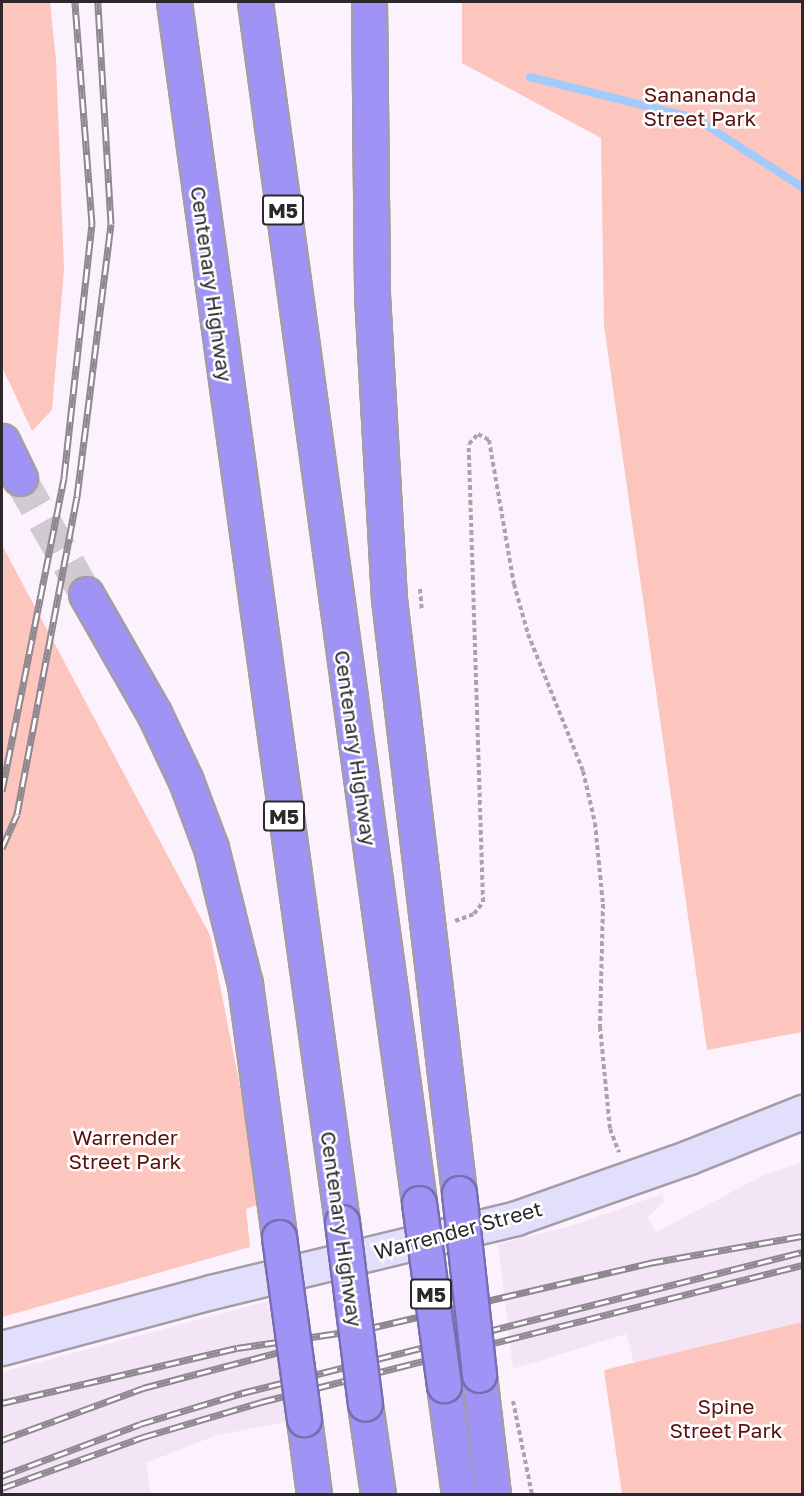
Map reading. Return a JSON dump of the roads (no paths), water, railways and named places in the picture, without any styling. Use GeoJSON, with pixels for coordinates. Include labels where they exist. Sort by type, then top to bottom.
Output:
{"type":"FeatureCollection","features":[{"type":"Feature","properties":{"kind":"highway","name":"Centenary Highway"},"geometry":{"type":"LineString","coordinates":[[174,2],[378,1494]]}},
{"type":"Feature","properties":{"kind":"highway","name":"Centenary Highway"},"geometry":{"type":"LineString","coordinates":[[255,2],[459,1494]]}},
{"type":"Feature","properties":{"kind":"highway"},"geometry":{"type":"LineString","coordinates":[[369,2],[372,295],[389,599],[493,1494]]}},
{"type":"Feature","properties":{"kind":"highway"},"geometry":{"type":"LineString","coordinates":[[2,441],[20,478]]}},
{"type":"Feature","properties":{"kind":"highway"},"geometry":{"type":"LineString","coordinates":[[86,594],[154,713],[186,781],[211,848],[245,984],[314,1494]]}},
{"type":"Feature","properties":{"kind":"street","name":"Warrender Street"},"geometry":{"type":"LineString","coordinates":[[2,1348],[211,1292],[516,1218],[689,1157],[802,1112]]}},
{"type":"Feature","properties":{"kind":"waterway"},"geometry":{"type":"LineString","coordinates":[[530,77],[695,118],[802,187]]}},
{"type":"Feature","properties":{"kind":"tunnel"},"geometry":{"type":"LineString","coordinates":[[20,478],[86,594]]}},
{"type":"Feature","properties":{"kind":"railway"},"geometry":{"type":"LineString","coordinates":[[2,791],[64,477],[92,224],[75,2]]}},
{"type":"Feature","properties":{"kind":"railway"},"geometry":{"type":"LineString","coordinates":[[2,848],[17,814],[77,497],[111,224],[98,2]]}},
{"type":"Feature","properties":{"kind":"railway"},"geometry":{"type":"LineString","coordinates":[[2,1403],[237,1348],[366,1329],[649,1263],[802,1236]]}},
{"type":"Feature","properties":{"kind":"railway"},"geometry":{"type":"LineString","coordinates":[[2,1476],[140,1424],[242,1393],[802,1252]]}},
{"type":"Feature","properties":{"kind":"railway"},"geometry":{"type":"LineString","coordinates":[[2,1488],[143,1437],[261,1402],[802,1265]]}},
{"type":"Feature","properties":{"kind":"railway"},"geometry":{"type":"LineString","coordinates":[[2,1440],[143,1388],[302,1346]]}},
{"type":"Feature","properties":{"kind":"park label","name":"Sanananda Street Park"},"geometry":{"type":"Point","coordinates":[700,106]}},
{"type":"Feature","properties":{"kind":"park label","name":"Warrender Street Park"},"geometry":{"type":"Point","coordinates":[125,1149]}},
{"type":"Feature","properties":{"kind":"park label","name":"Spine Street Park"},"geometry":{"type":"Point","coordinates":[726,1418]}}]}
